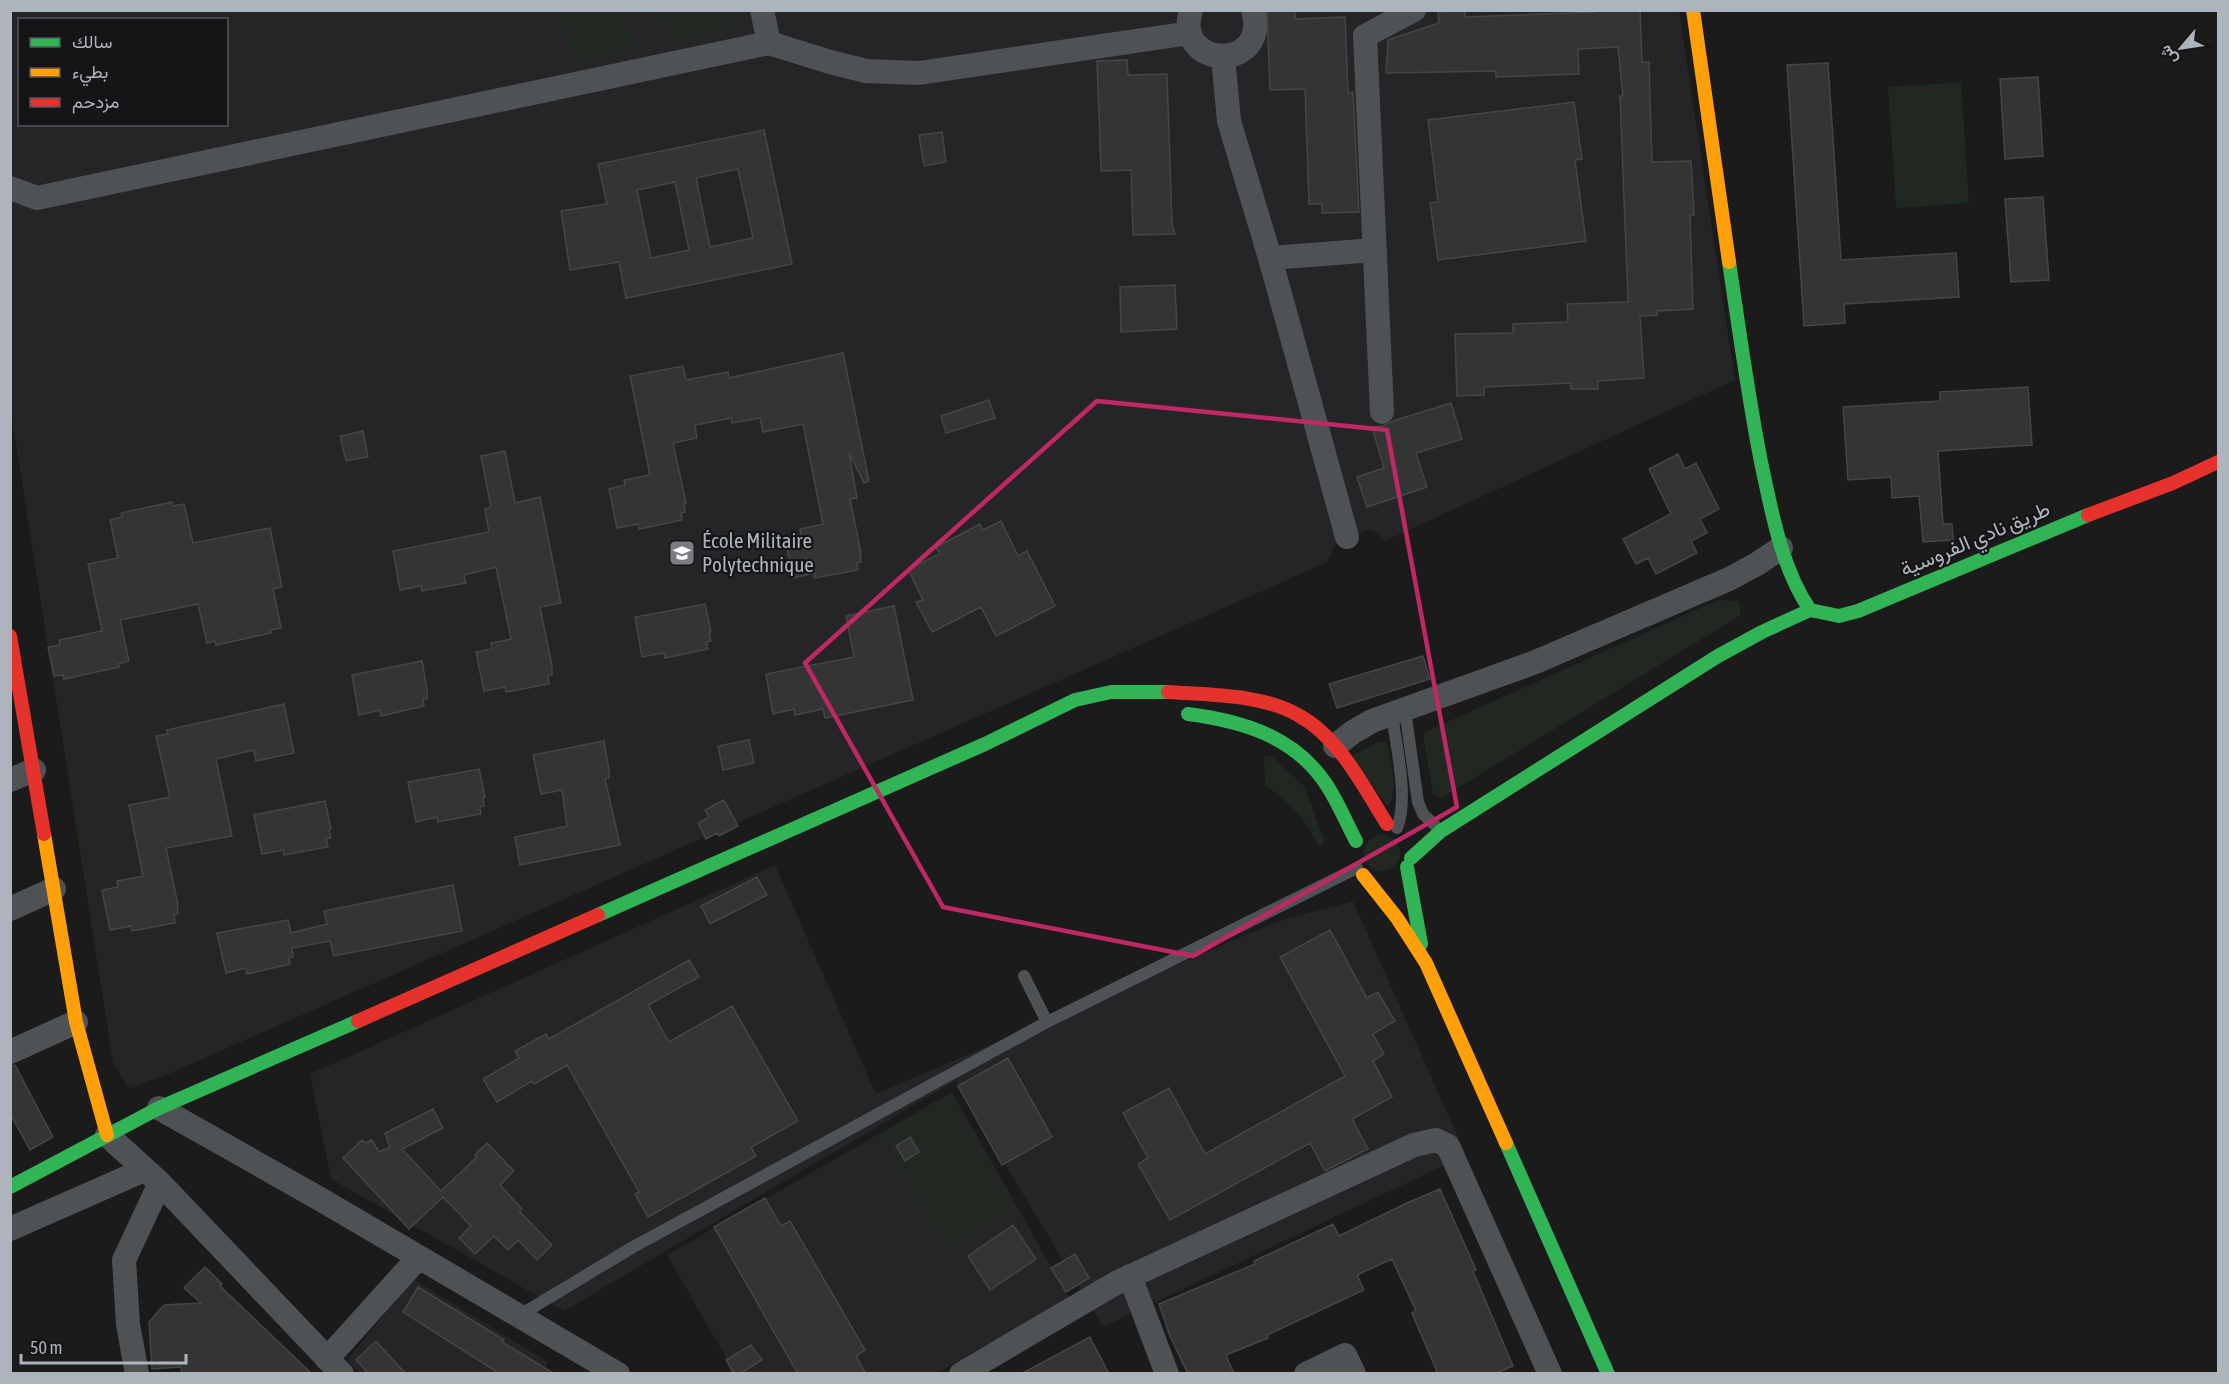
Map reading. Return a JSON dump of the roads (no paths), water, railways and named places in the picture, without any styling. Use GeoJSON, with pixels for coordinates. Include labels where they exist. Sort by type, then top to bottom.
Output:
{"type":"FeatureCollection","features":[{"type":"Feature","properties":{"kind":"main road"},"geometry":{"type":"LineString","coordinates":[[1360,872],[1372,880],[1387,881],[1401,875],[1409,863],[1441,831],[1718,656],[1810,610],[1798,592],[1781,548],[1748,395],[1693,10]]}},
{"type":"Feature","properties":{"kind":"main road","name":"طريق نادي الفروسية"},"geometry":{"type":"LineString","coordinates":[[1810,610],[1839,616],[1858,611],[2066,524],[2173,483],[2218,462]]}},
{"type":"Feature","properties":{"kind":"main road"},"geometry":{"type":"LineString","coordinates":[[11,637],[76,1023],[106,1135]]}},
{"type":"Feature","properties":{"kind":"main road"},"geometry":{"type":"LineString","coordinates":[[10,1187],[159,1108],[1016,730],[1049,710],[1098,693],[1153,691],[1260,701],[1305,718],[1335,746],[1403,830],[1411,849],[1409,863],[1415,915],[1426,963]]}},
{"type":"Feature","properties":{"kind":"main road"},"geometry":{"type":"LineString","coordinates":[[1173,712],[1242,722],[1266,731],[1291,746],[1311,764],[1326,783],[1356,841]]}},
{"type":"Feature","properties":{"kind":"main road"},"geometry":{"type":"LineString","coordinates":[[1016,730],[1043,727],[1073,716]]}},
{"type":"Feature","properties":{"kind":"main road"},"geometry":{"type":"LineString","coordinates":[[1441,831],[1403,830],[1377,824],[1368,827],[1356,841],[1353,850],[1360,872],[1397,918],[1426,963],[1608,1374]]}},
{"type":"Feature","properties":{"kind":"street"},"geometry":{"type":"LineString","coordinates":[[762,10],[769,43]]}},
{"type":"Feature","properties":{"kind":"street"},"geometry":{"type":"LineString","coordinates":[[10,188],[37,198],[769,43],[866,71],[919,73],[1190,22],[1194,43],[1202,51],[1223,57],[1234,55],[1250,41],[1256,21],[1253,10]]}},
{"type":"Feature","properties":{"kind":"street"},"geometry":{"type":"LineString","coordinates":[[1382,412],[1365,36],[1414,10]]}},
{"type":"Feature","properties":{"kind":"street"},"geometry":{"type":"LineString","coordinates":[[1223,57],[1229,121],[1270,258],[1347,537]]}},
{"type":"Feature","properties":{"kind":"street"},"geometry":{"type":"LineString","coordinates":[[1270,258],[1375,250]]}},
{"type":"Feature","properties":{"kind":"street"},"geometry":{"type":"LineString","coordinates":[[1335,746],[1362,726],[1514,671],[1602,634],[1742,572],[1781,548]]}},
{"type":"Feature","properties":{"kind":"street"},"geometry":{"type":"LineString","coordinates":[[10,780],[34,770]]}},
{"type":"Feature","properties":{"kind":"street"},"geometry":{"type":"LineString","coordinates":[[10,909],[54,890]]}},
{"type":"Feature","properties":{"kind":"street"},"geometry":{"type":"LineString","coordinates":[[10,1052],[76,1023]]}},
{"type":"Feature","properties":{"kind":"street"},"geometry":{"type":"LineString","coordinates":[[159,1108],[320,1199],[618,1374]]}},
{"type":"Feature","properties":{"kind":"street"},"geometry":{"type":"LineString","coordinates":[[106,1135],[152,1176],[335,1366],[418,1258]]}},
{"type":"Feature","properties":{"kind":"street"},"geometry":{"type":"LineString","coordinates":[[972,1371],[1130,1276],[1414,1145],[1436,1140],[1448,1146],[1550,1374]]}},
{"type":"Feature","properties":{"kind":"street"},"geometry":{"type":"LineString","coordinates":[[10,1229],[152,1176]]}},
{"type":"Feature","properties":{"kind":"street"},"geometry":{"type":"LineString","coordinates":[[137,1374],[128,1324],[124,1260],[152,1176]]}},
{"type":"Feature","properties":{"kind":"street"},"geometry":{"type":"LineString","coordinates":[[1130,1276],[1167,1374]]}},
{"type":"Feature","properties":{"kind":"street"},"geometry":{"type":"LineString","coordinates":[[1306,1373],[1345,1355],[1354,1374]]}},
{"type":"Feature","properties":{"kind":"lane"},"geometry":{"type":"LineString","coordinates":[[1399,712],[1403,830]]}},
{"type":"Feature","properties":{"kind":"lane"},"geometry":{"type":"LineString","coordinates":[[1399,712],[1418,802],[1424,814],[1441,831]]}},
{"type":"Feature","properties":{"kind":"lane"},"geometry":{"type":"LineString","coordinates":[[520,1315],[633,1247],[1047,1022],[1360,872]]}},
{"type":"Feature","properties":{"kind":"lane"},"geometry":{"type":"LineString","coordinates":[[1024,975],[1047,1022]]}},
{"type":"Feature","properties":{"kind":"place","name":"École Militaire Polytechnique"},"geometry":{"type":"Point","coordinates":[682,553]}}]}
